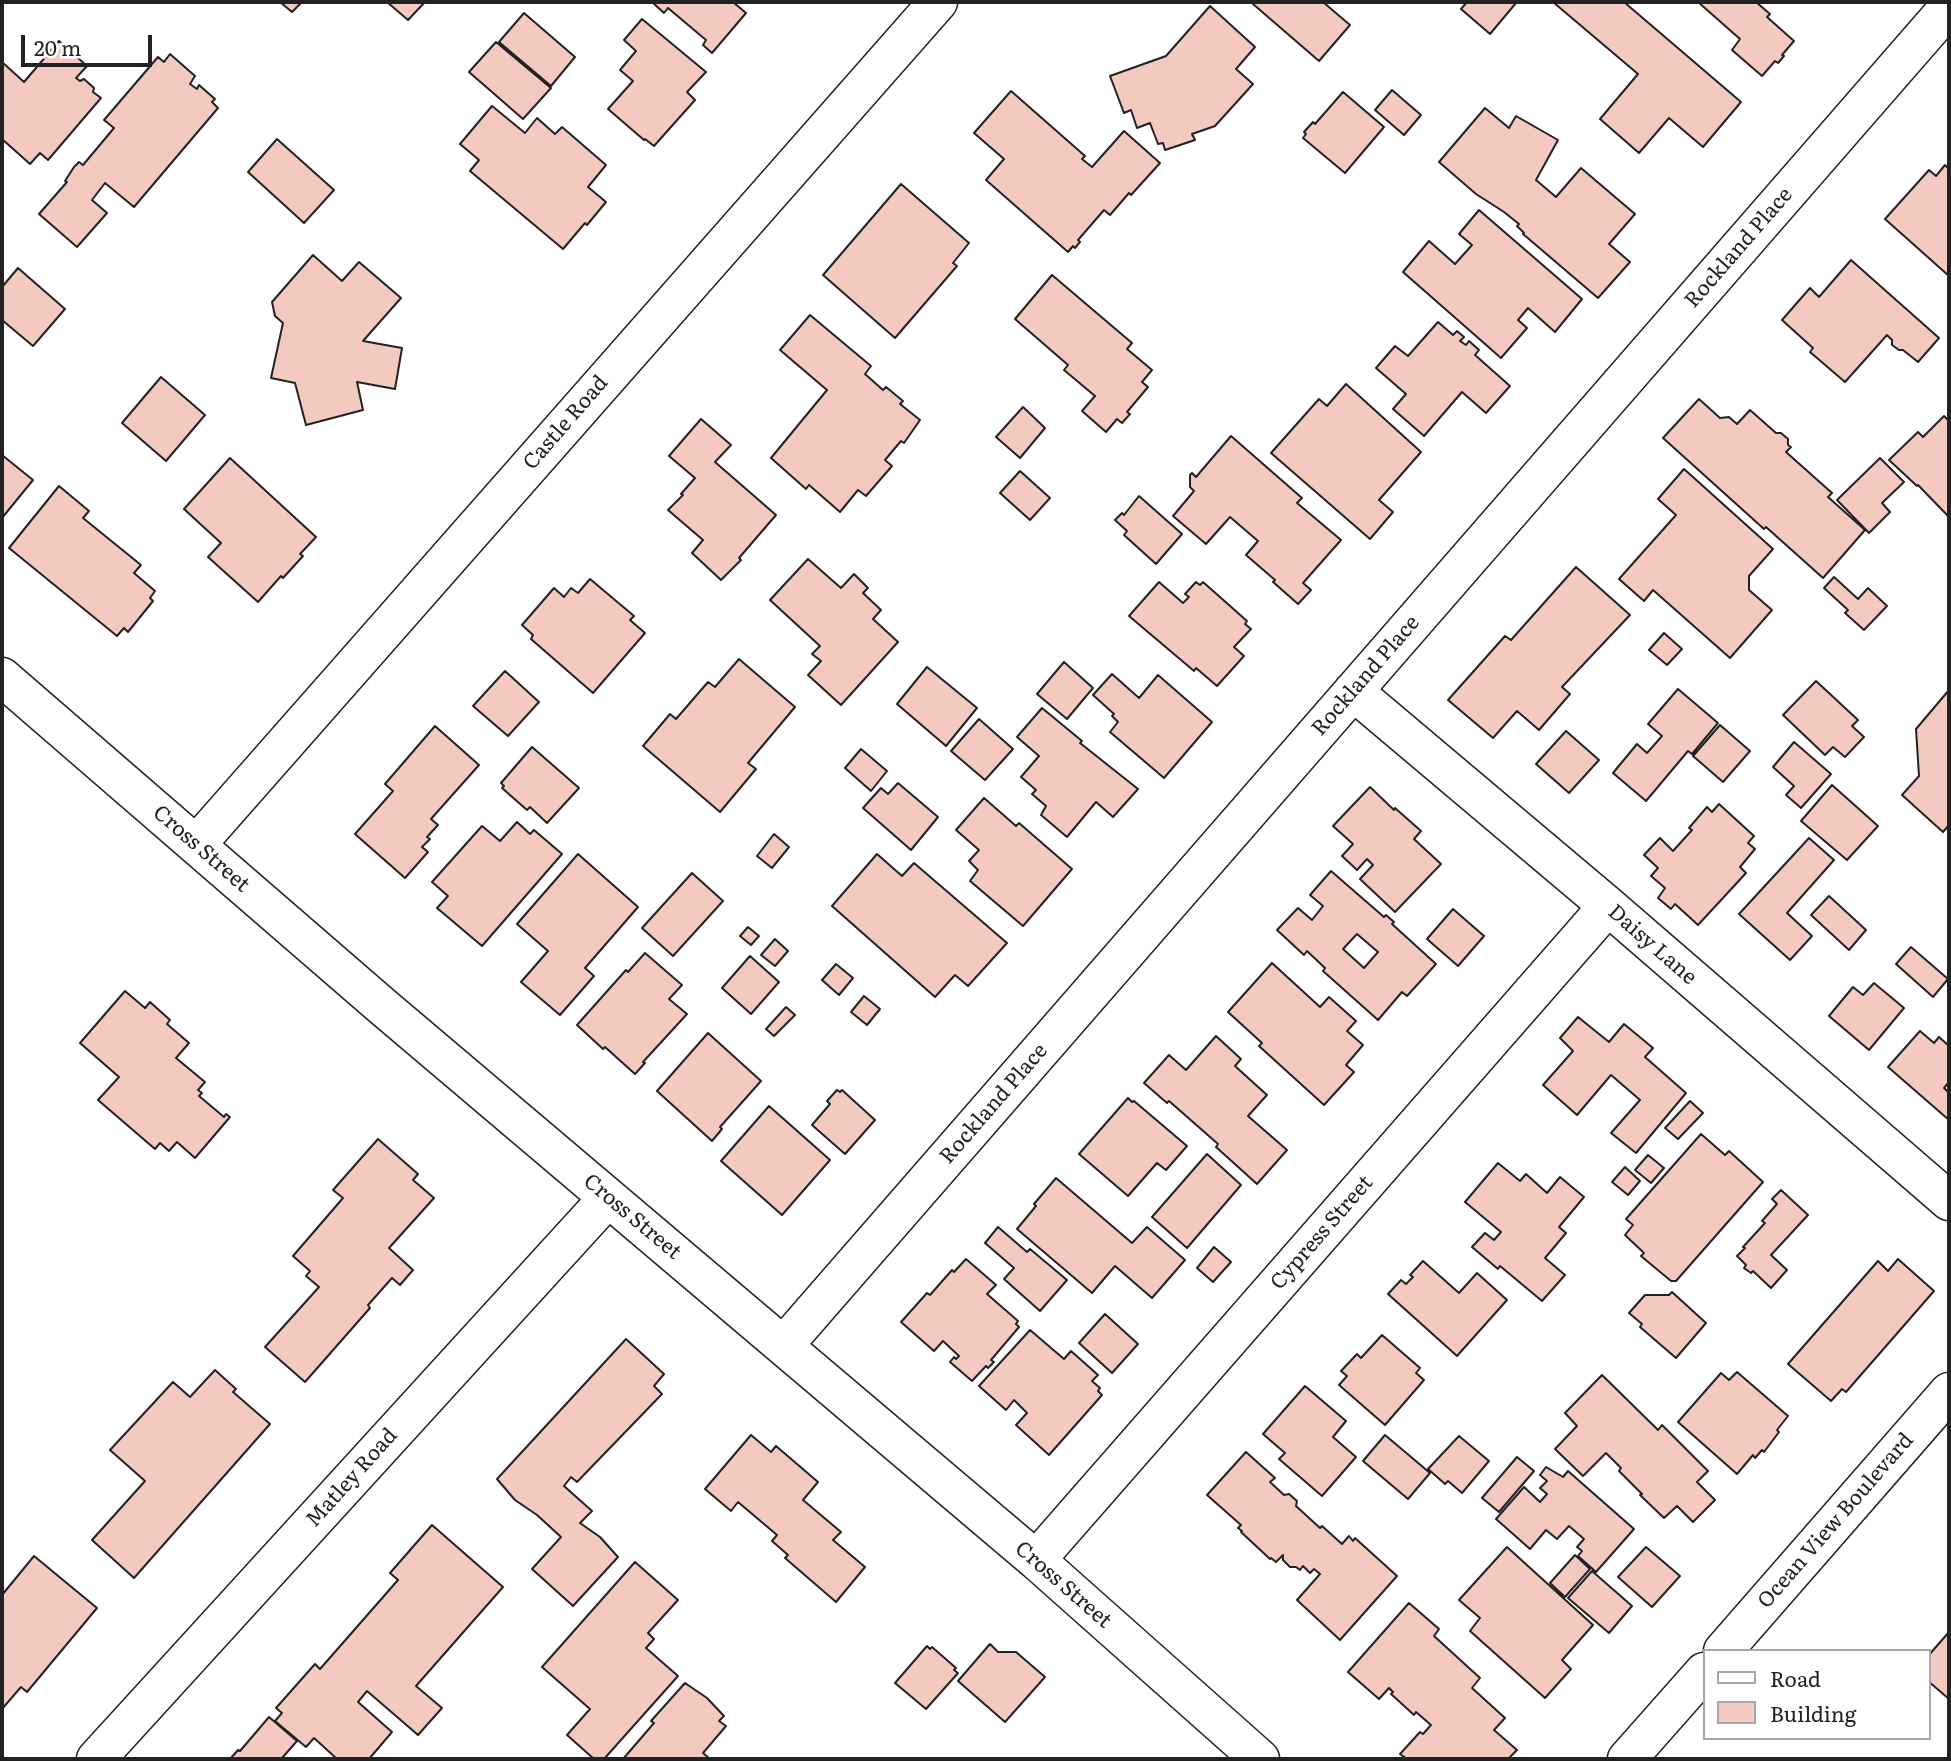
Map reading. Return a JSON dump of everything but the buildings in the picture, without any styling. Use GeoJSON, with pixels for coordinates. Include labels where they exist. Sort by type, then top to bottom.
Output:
{"type":"FeatureCollection","features":[{"type":"Feature","properties":{"kind":"street","name":"Castle Road"},"geometry":{"type":"LineString","coordinates":[[196,845],[938,2]]}},
{"type":"Feature","properties":{"kind":"street","name":"Rockland Place"},"geometry":{"type":"LineString","coordinates":[[784,1345],[1949,7]]}},
{"type":"Feature","properties":{"kind":"street","name":"Cross Street"},"geometry":{"type":"LineString","coordinates":[[2,677],[608,1198],[1035,1560],[1260,1759]]}},
{"type":"Feature","properties":{"kind":"street","name":"Daisy Lane"},"geometry":{"type":"LineString","coordinates":[[1353,691],[1608,906],[1949,1201]]}},
{"type":"Feature","properties":{"kind":"street","name":"Cypress Street"},"geometry":{"type":"LineString","coordinates":[[1035,1560],[1608,906]]}},
{"type":"Feature","properties":{"kind":"street","name":"Matley Road"},"geometry":{"type":"LineString","coordinates":[[96,1759],[608,1198]]}},
{"type":"Feature","properties":{"kind":"street","name":"Ocean View Boulevard"},"geometry":{"type":"LineString","coordinates":[[1725,1649],[1949,1392]]}},
{"type":"Feature","properties":{"kind":"street"},"geometry":{"type":"LineString","coordinates":[[1627,1759],[1702,1674]]}}]}
